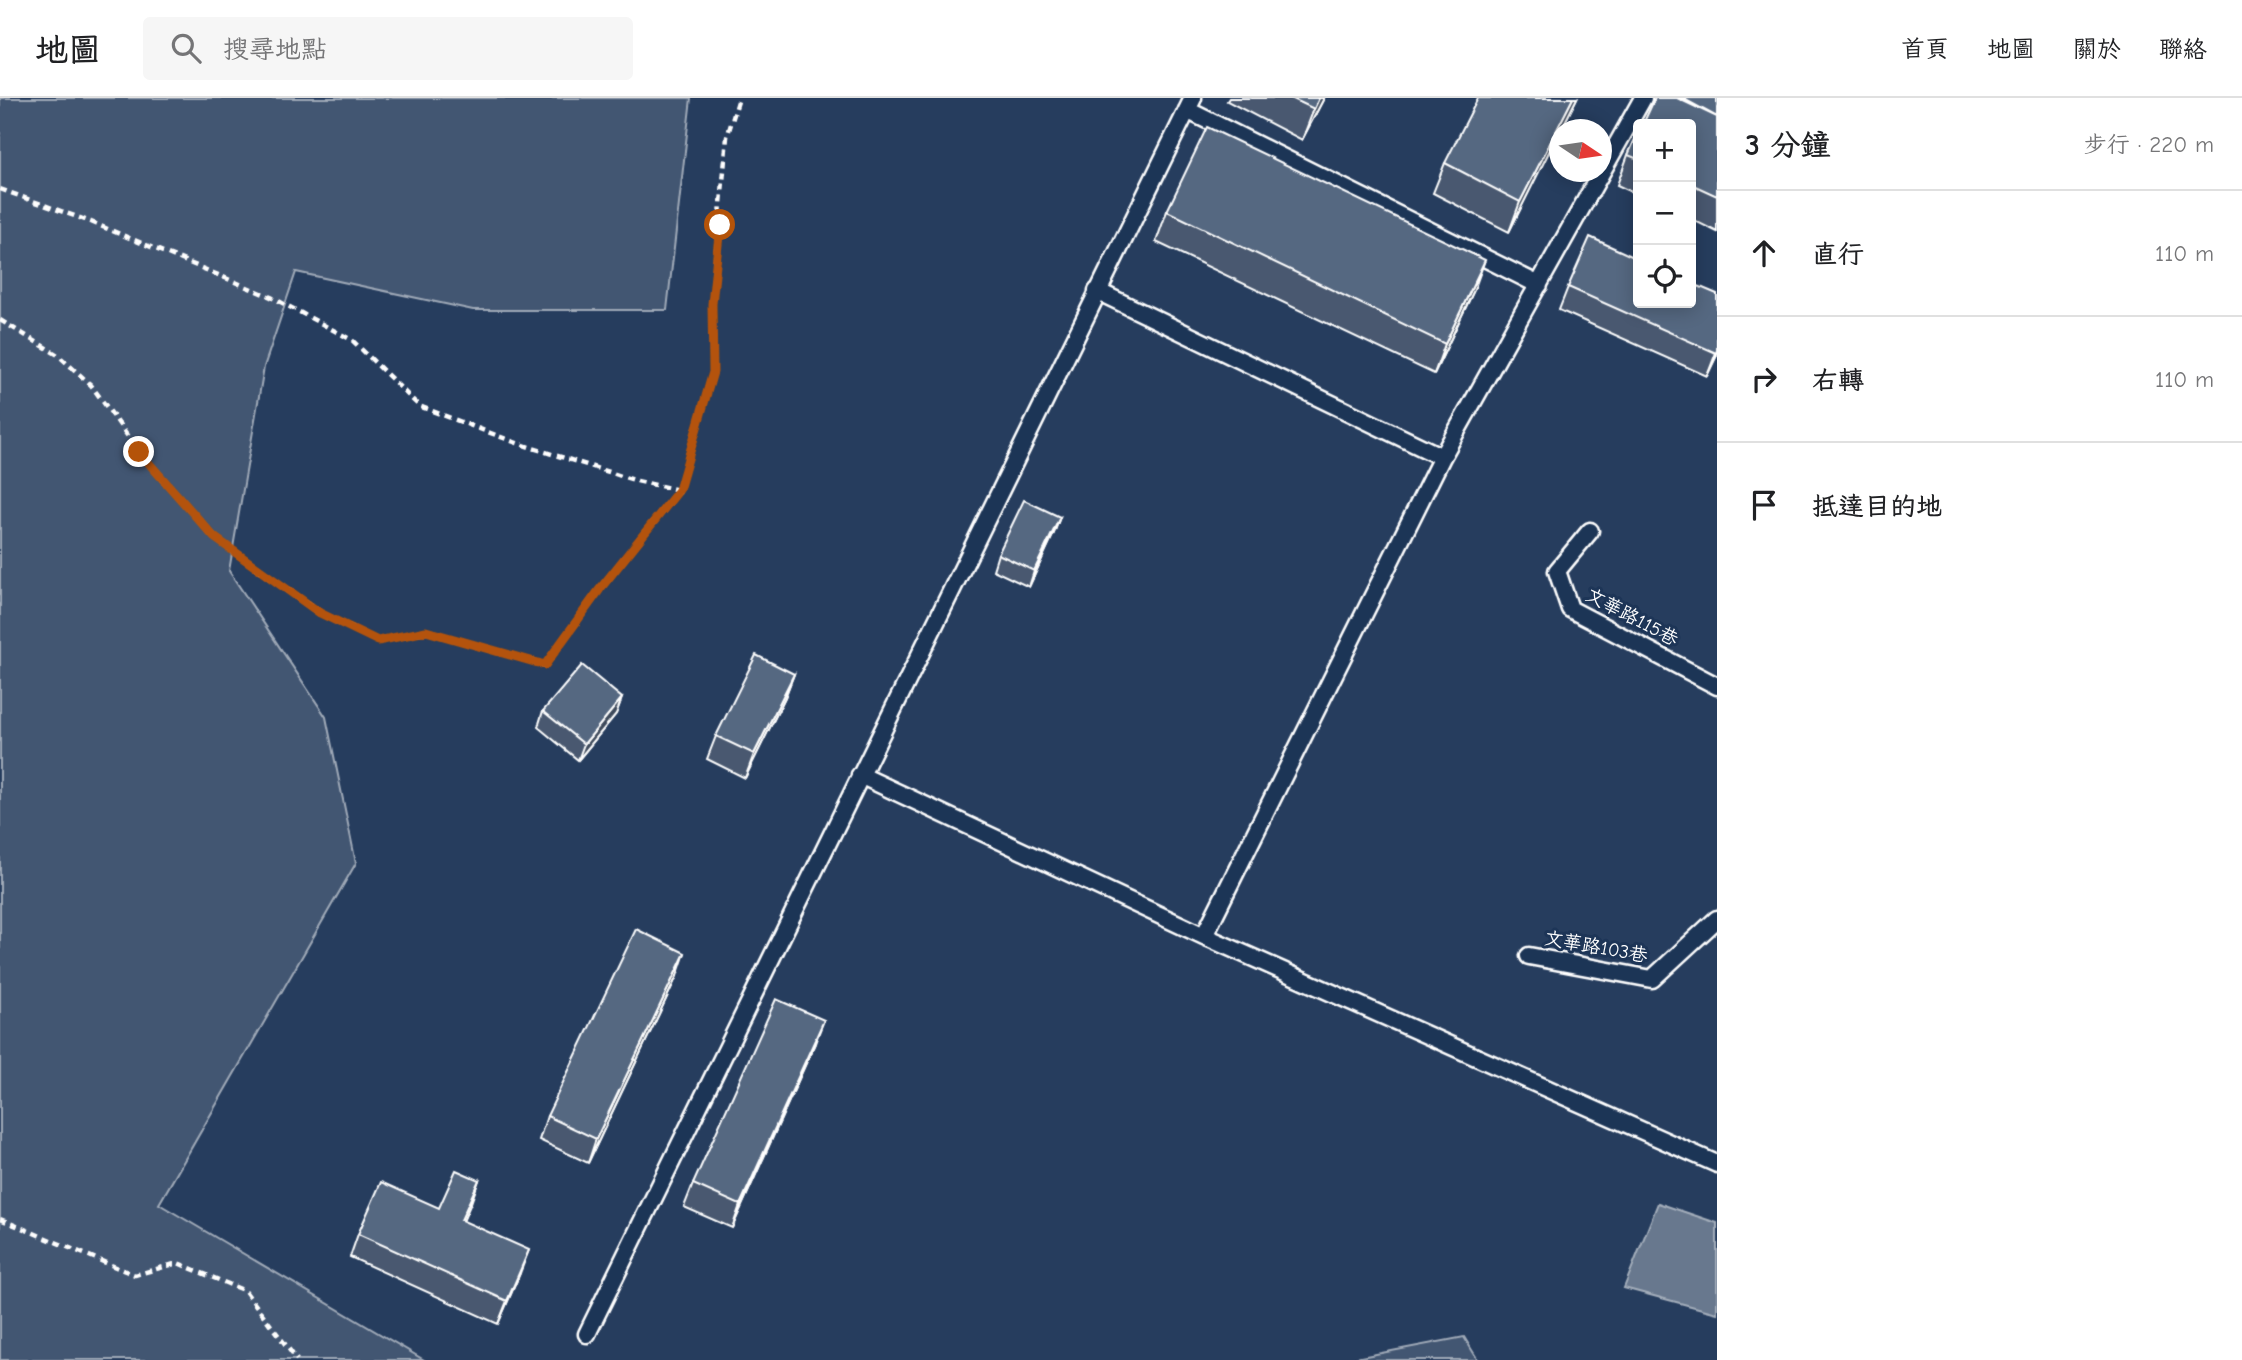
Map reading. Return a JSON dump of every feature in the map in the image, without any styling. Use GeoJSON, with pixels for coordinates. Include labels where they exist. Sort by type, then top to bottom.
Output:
{"type":"FeatureCollection","features":[{"type":"Feature","properties":{"kind":"lane"},"geometry":{"type":"LineString","coordinates":[[1204,936],[1442,457],[1643,98]]}},
{"type":"Feature","properties":{"kind":"lane"},"geometry":{"type":"LineString","coordinates":[[587,1334],[1190,104],[1539,285]]}},
{"type":"Feature","properties":{"kind":"lane"},"geometry":{"type":"LineString","coordinates":[[1097,291],[1442,457]]}},
{"type":"Feature","properties":{"kind":"lane","name":"文華路115巷"},"geometry":{"type":"LineString","coordinates":[[1590,531],[1558,571],[1570,609],[1717,686]]}},
{"type":"Feature","properties":{"kind":"lane"},"geometry":{"type":"LineString","coordinates":[[860,775],[1204,936],[1717,1164]]}},
{"type":"Feature","properties":{"kind":"lane","name":"文華路103巷"},"geometry":{"type":"LineString","coordinates":[[1530,956],[1652,979],[1717,919]]}},
{"type":"Feature","properties":{"kind":"path"},"geometry":{"type":"LineString","coordinates":[[0,320],[58,355],[91,385],[139,452],[214,537],[320,613],[378,641],[426,631],[545,665],[600,589],[679,490],[713,372],[712,304],[727,137],[739,98]]}},
{"type":"Feature","properties":{"kind":"path"},"geometry":{"type":"LineString","coordinates":[[0,190],[91,222],[271,297],[352,341],[419,406],[517,443],[637,481],[679,490]]}},
{"type":"Feature","properties":{"kind":"path"},"geometry":{"type":"LineString","coordinates":[[0,1219],[135,1275],[178,1263],[245,1291],[297,1360]]}},
{"type":"Feature","properties":{"kind":"shaded area"},"geometry":{"type":"Polygon","coordinates":[[[0,98],[691,98],[667,310],[473,310],[296,272],[264,367],[229,571],[326,717],[356,863],[159,1204],[424,1360],[0,1360],[0,98]]]}},
{"type":"Feature","properties":{"kind":"shaded area"},"geometry":{"type":"Polygon","coordinates":[[[1658,1203],[1717,1223],[1717,1313],[1624,1288],[1658,1203]]]}},
{"type":"Feature","properties":{"kind":"shaded area"},"geometry":{"type":"Polygon","coordinates":[[[1464,1337],[1478,1360],[1345,1360],[1464,1337]]]}},
{"type":"Feature","properties":{"kind":"building"},"geometry":{"type":"Polygon","coordinates":[[[1291,98],[1319,98],[1314,109],[1291,98]]]}},
{"type":"Feature","properties":{"kind":"building"},"geometry":{"type":"Polygon","coordinates":[[[1478,98],[1573,98],[1562,119],[1549,119],[1549,145],[1520,202],[1445,163],[1478,98]]]}},
{"type":"Feature","properties":{"kind":"building"},"geometry":{"type":"Polygon","coordinates":[[[1655,98],[1677,98],[1717,117],[1717,196],[1696,186],[1696,119],[1645,119],[1655,98]]]}},
{"type":"Feature","properties":{"kind":"building"},"geometry":{"type":"Polygon","coordinates":[[[1682,98],[1717,98],[1717,117],[1682,98]]]}},
{"type":"Feature","properties":{"kind":"building"},"geometry":{"type":"Polygon","coordinates":[[[1207,127],[1485,260],[1445,344],[1167,211],[1207,127]]]}},
{"type":"Feature","properties":{"kind":"building"},"geometry":{"type":"Polygon","coordinates":[[[1633,144],[1633,157],[1628,155],[1633,144]]]}},
{"type":"Feature","properties":{"kind":"building"},"geometry":{"type":"Polygon","coordinates":[[[1590,237],[1633,257],[1633,308],[1696,308],[1696,285],[1717,294],[1716,353],[1568,287],[1590,237]]]}},
{"type":"Feature","properties":{"kind":"building"},"geometry":{"type":"Polygon","coordinates":[[[1024,500],[1060,517],[1034,571],[998,554],[1024,500]]]}},
{"type":"Feature","properties":{"kind":"building"},"geometry":{"type":"Polygon","coordinates":[[[756,655],[794,674],[754,754],[716,736],[756,655]]]}},
{"type":"Feature","properties":{"kind":"building"},"geometry":{"type":"Polygon","coordinates":[[[582,665],[622,698],[584,744],[543,711],[582,665]]]}},
{"type":"Feature","properties":{"kind":"building"},"geometry":{"type":"Polygon","coordinates":[[[636,929],[685,953],[596,1139],[547,1116],[636,929]]]}},
{"type":"Feature","properties":{"kind":"building"},"geometry":{"type":"Polygon","coordinates":[[[776,999],[824,1020],[740,1205],[693,1184],[776,999]]]}},
{"type":"Feature","properties":{"kind":"building"},"geometry":{"type":"Polygon","coordinates":[[[456,1170],[479,1180],[461,1220],[529,1250],[507,1301],[358,1234],[381,1182],[439,1208],[456,1170]]]}},
{"type":"Feature","properties":{"kind":"route"},"geometry":{"type":"LineString","coordinates":[[139,452],[214,537],[320,613],[378,641],[426,631],[545,665],[600,589],[679,490],[713,372],[712,304],[720,225]]}}]}
